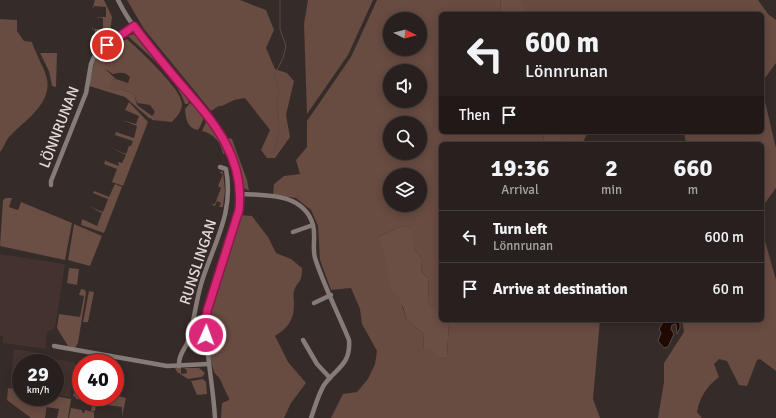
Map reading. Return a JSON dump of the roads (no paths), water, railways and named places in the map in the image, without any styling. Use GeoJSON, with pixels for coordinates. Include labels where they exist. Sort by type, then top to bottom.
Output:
{"type":"FeatureCollection","features":[{"type":"Feature","properties":{"kind":"street"},"geometry":{"type":"LineString","coordinates":[[118,0],[134,26],[217,127],[234,162],[240,194],[236,223],[207,311],[206,324],[209,364],[216,418]]}},
{"type":"Feature","properties":{"kind":"street","name":"LÖNNRUNAN"},"geometry":{"type":"LineString","coordinates":[[51,185],[51,181],[86,93],[91,64],[94,58],[101,49],[134,26]]}},
{"type":"Feature","properties":{"kind":"street","name":"RUNSLINGAN"},"geometry":{"type":"LineString","coordinates":[[179,366],[181,352],[189,340],[203,278],[227,213],[228,199],[226,168],[220,166]]}},
{"type":"Feature","properties":{"kind":"street"},"geometry":{"type":"LineString","coordinates":[[240,194],[268,196],[294,202],[308,213],[313,225],[314,256],[349,340],[350,347],[346,362],[330,378],[322,390],[311,418]]}},
{"type":"Feature","properties":{"kind":"street"},"geometry":{"type":"LineString","coordinates":[[293,232],[313,225]]}},
{"type":"Feature","properties":{"kind":"street"},"geometry":{"type":"LineString","coordinates":[[314,303],[331,295]]}},
{"type":"Feature","properties":{"kind":"street"},"geometry":{"type":"LineString","coordinates":[[303,340],[317,364],[330,378]]}},
{"type":"Feature","properties":{"kind":"street"},"geometry":{"type":"LineString","coordinates":[[54,346],[133,361],[179,366],[209,364]]}},
{"type":"Feature","properties":{"kind":"waterway"},"geometry":{"type":"LineString","coordinates":[[273,153],[279,134],[277,100],[280,92],[274,76],[283,58],[286,46],[280,29],[280,0]]}}]}
